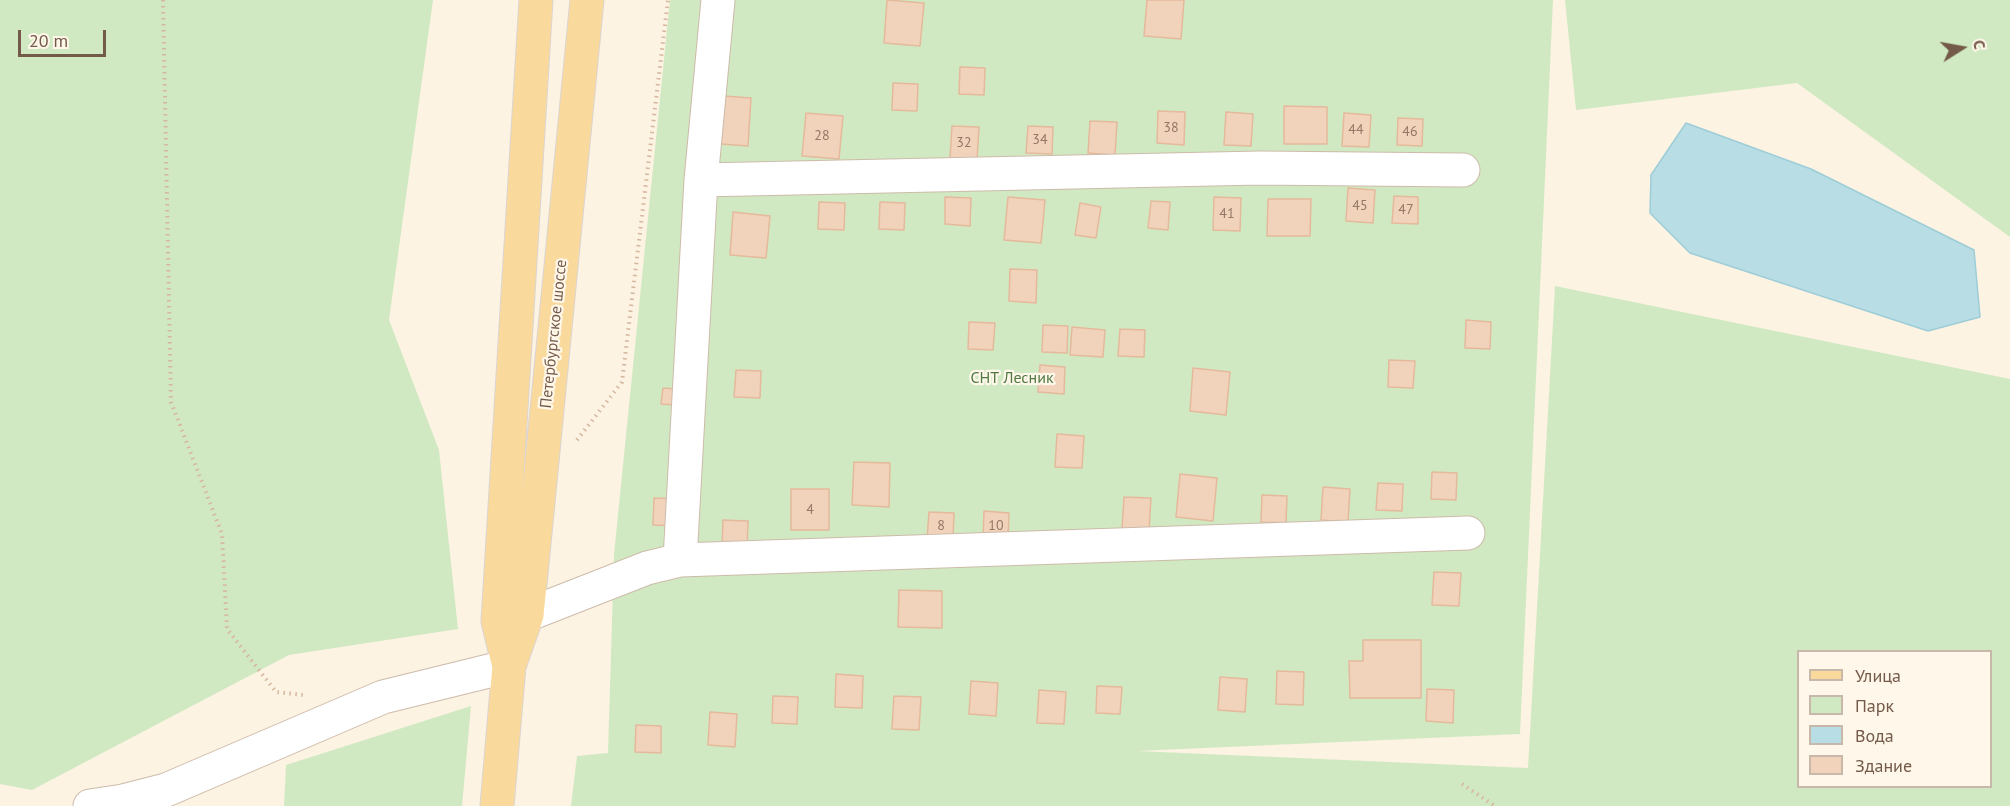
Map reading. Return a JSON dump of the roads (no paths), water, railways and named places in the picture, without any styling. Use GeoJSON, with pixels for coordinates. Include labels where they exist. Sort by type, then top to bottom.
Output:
{"type":"FeatureCollection","features":[{"type":"Feature","properties":{"kind":"main road","name":"Петербургское шоссе"},"geometry":{"type":"LineString","coordinates":[[509,666],[498,621],[536,0]]}},
{"type":"Feature","properties":{"kind":"main road","name":"Петербургское шоссе"},"geometry":{"type":"LineString","coordinates":[[497,806],[509,666],[527,615],[587,0]]}},
{"type":"Feature","properties":{"kind":"street"},"geometry":{"type":"LineString","coordinates":[[680,560],[701,180],[718,0]]}},
{"type":"Feature","properties":{"kind":"street"},"geometry":{"type":"LineString","coordinates":[[701,180],[1260,168],[1463,170]]}},
{"type":"Feature","properties":{"kind":"street"},"geometry":{"type":"LineString","coordinates":[[527,615],[647,568],[680,560],[1468,534]]}},
{"type":"Feature","properties":{"kind":"street"},"geometry":{"type":"LineString","coordinates":[[90,806],[123,801],[166,790],[383,697],[509,666]]}},
{"type":"Feature","properties":{"kind":"water"},"geometry":{"type":"Polygon","coordinates":[[[1686,123],[1811,169],[1974,250],[1980,317],[1928,331],[1690,253],[1650,213],[1651,175],[1686,123]]]}},
{"type":"Feature","properties":{"kind":"park label","name":"СНТ Лесник"},"geometry":{"type":"Point","coordinates":[1012,378]}}]}
